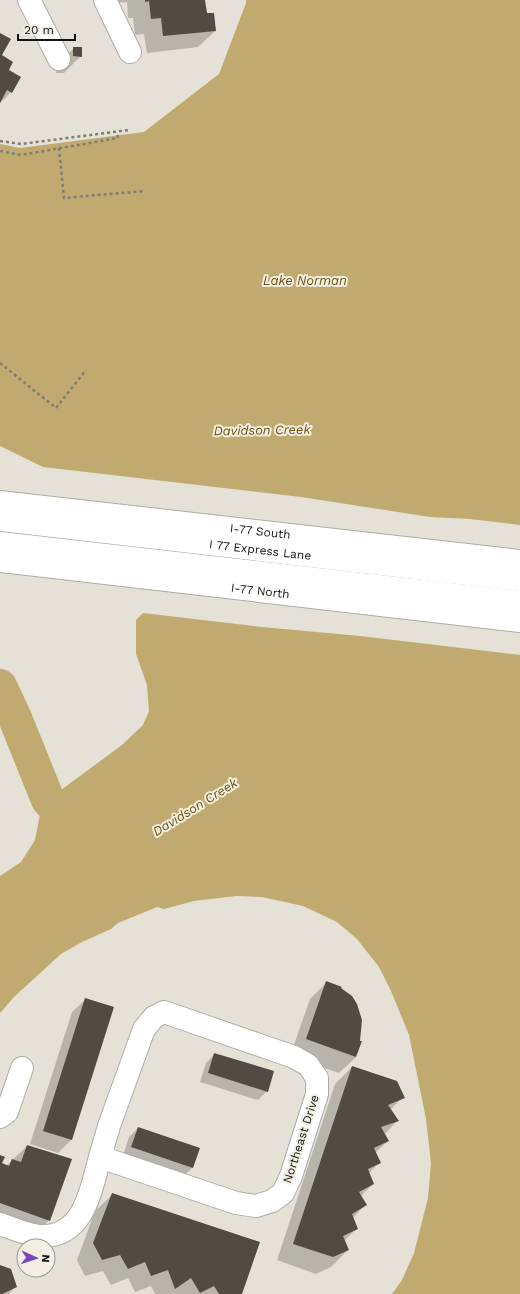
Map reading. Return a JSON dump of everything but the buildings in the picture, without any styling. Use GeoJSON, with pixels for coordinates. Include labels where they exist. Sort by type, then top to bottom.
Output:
{"type":"FeatureCollection","features":[{"type":"Feature","properties":{"kind":"main road"},"geometry":{"type":"LineString","coordinates":[[29,0],[59,59]]}},
{"type":"Feature","properties":{"kind":"main road"},"geometry":{"type":"LineString","coordinates":[[105,0],[130,52]]}},
{"type":"Feature","properties":{"kind":"main road","name":"I-77 South"},"geometry":{"type":"LineString","coordinates":[[0,502],[520,561]]}},
{"type":"Feature","properties":{"kind":"main road","name":"I 77 Express Lane"},"geometry":{"type":"LineString","coordinates":[[0,520],[520,580]]}},
{"type":"Feature","properties":{"kind":"main road","name":"I 77 Express Lane"},"geometry":{"type":"LineString","coordinates":[[0,543],[520,602]]}},
{"type":"Feature","properties":{"kind":"main road","name":"I-77 North"},"geometry":{"type":"LineString","coordinates":[[0,562],[520,621]]}},
{"type":"Feature","properties":{"kind":"main road","name":"Northeast Drive"},"geometry":{"type":"LineString","coordinates":[[0,1224],[41,1236],[61,1233],[78,1220],[90,1195],[100,1157],[109,1126],[144,1029],[154,1017],[164,1012],[294,1057],[308,1065],[317,1078],[317,1094],[291,1176],[283,1193],[272,1201],[256,1206],[236,1203],[100,1157]]}},
{"type":"Feature","properties":{"kind":"main road"},"geometry":{"type":"LineString","coordinates":[[0,1117],[7,1112],[22,1068]]}},
{"type":"Feature","properties":{"kind":"path"},"geometry":{"type":"LineString","coordinates":[[0,141],[21,144],[129,130]]}},
{"type":"Feature","properties":{"kind":"path"},"geometry":{"type":"LineString","coordinates":[[0,151],[22,155],[118,138],[117,132]]}},
{"type":"Feature","properties":{"kind":"path"},"geometry":{"type":"LineString","coordinates":[[59,148],[64,198],[144,191]]}},
{"type":"Feature","properties":{"kind":"path"},"geometry":{"type":"LineString","coordinates":[[0,363],[56,408],[86,370]]}},
{"type":"Feature","properties":{"kind":"water","name":"Lake Norman"},"geometry":{"type":"Polygon","coordinates":[[[246,0],[520,0],[520,525],[470,519],[430,517],[301,497],[43,467],[0,446],[0,144],[20,148],[144,132],[219,74],[246,0]]]}},
{"type":"Feature","properties":{"kind":"water"},"geometry":{"type":"Polygon","coordinates":[[[143,613],[520,655],[520,1294],[392,1294],[402,1280],[414,1253],[428,1198],[431,1163],[426,1119],[409,1035],[391,991],[379,967],[357,939],[337,922],[303,906],[262,897],[236,896],[194,901],[164,909],[157,907],[118,923],[111,929],[82,942],[61,954],[15,996],[0,1013],[0,876],[21,862],[35,840],[42,804],[122,745],[143,725],[149,711],[147,685],[136,654],[136,620],[143,613]]]}},
{"type":"Feature","properties":{"kind":"waterway","name":"Davidson Creek"},"geometry":{"type":"LineString","coordinates":[[0,686],[15,718],[48,800],[75,830],[80,832]]}}]}
